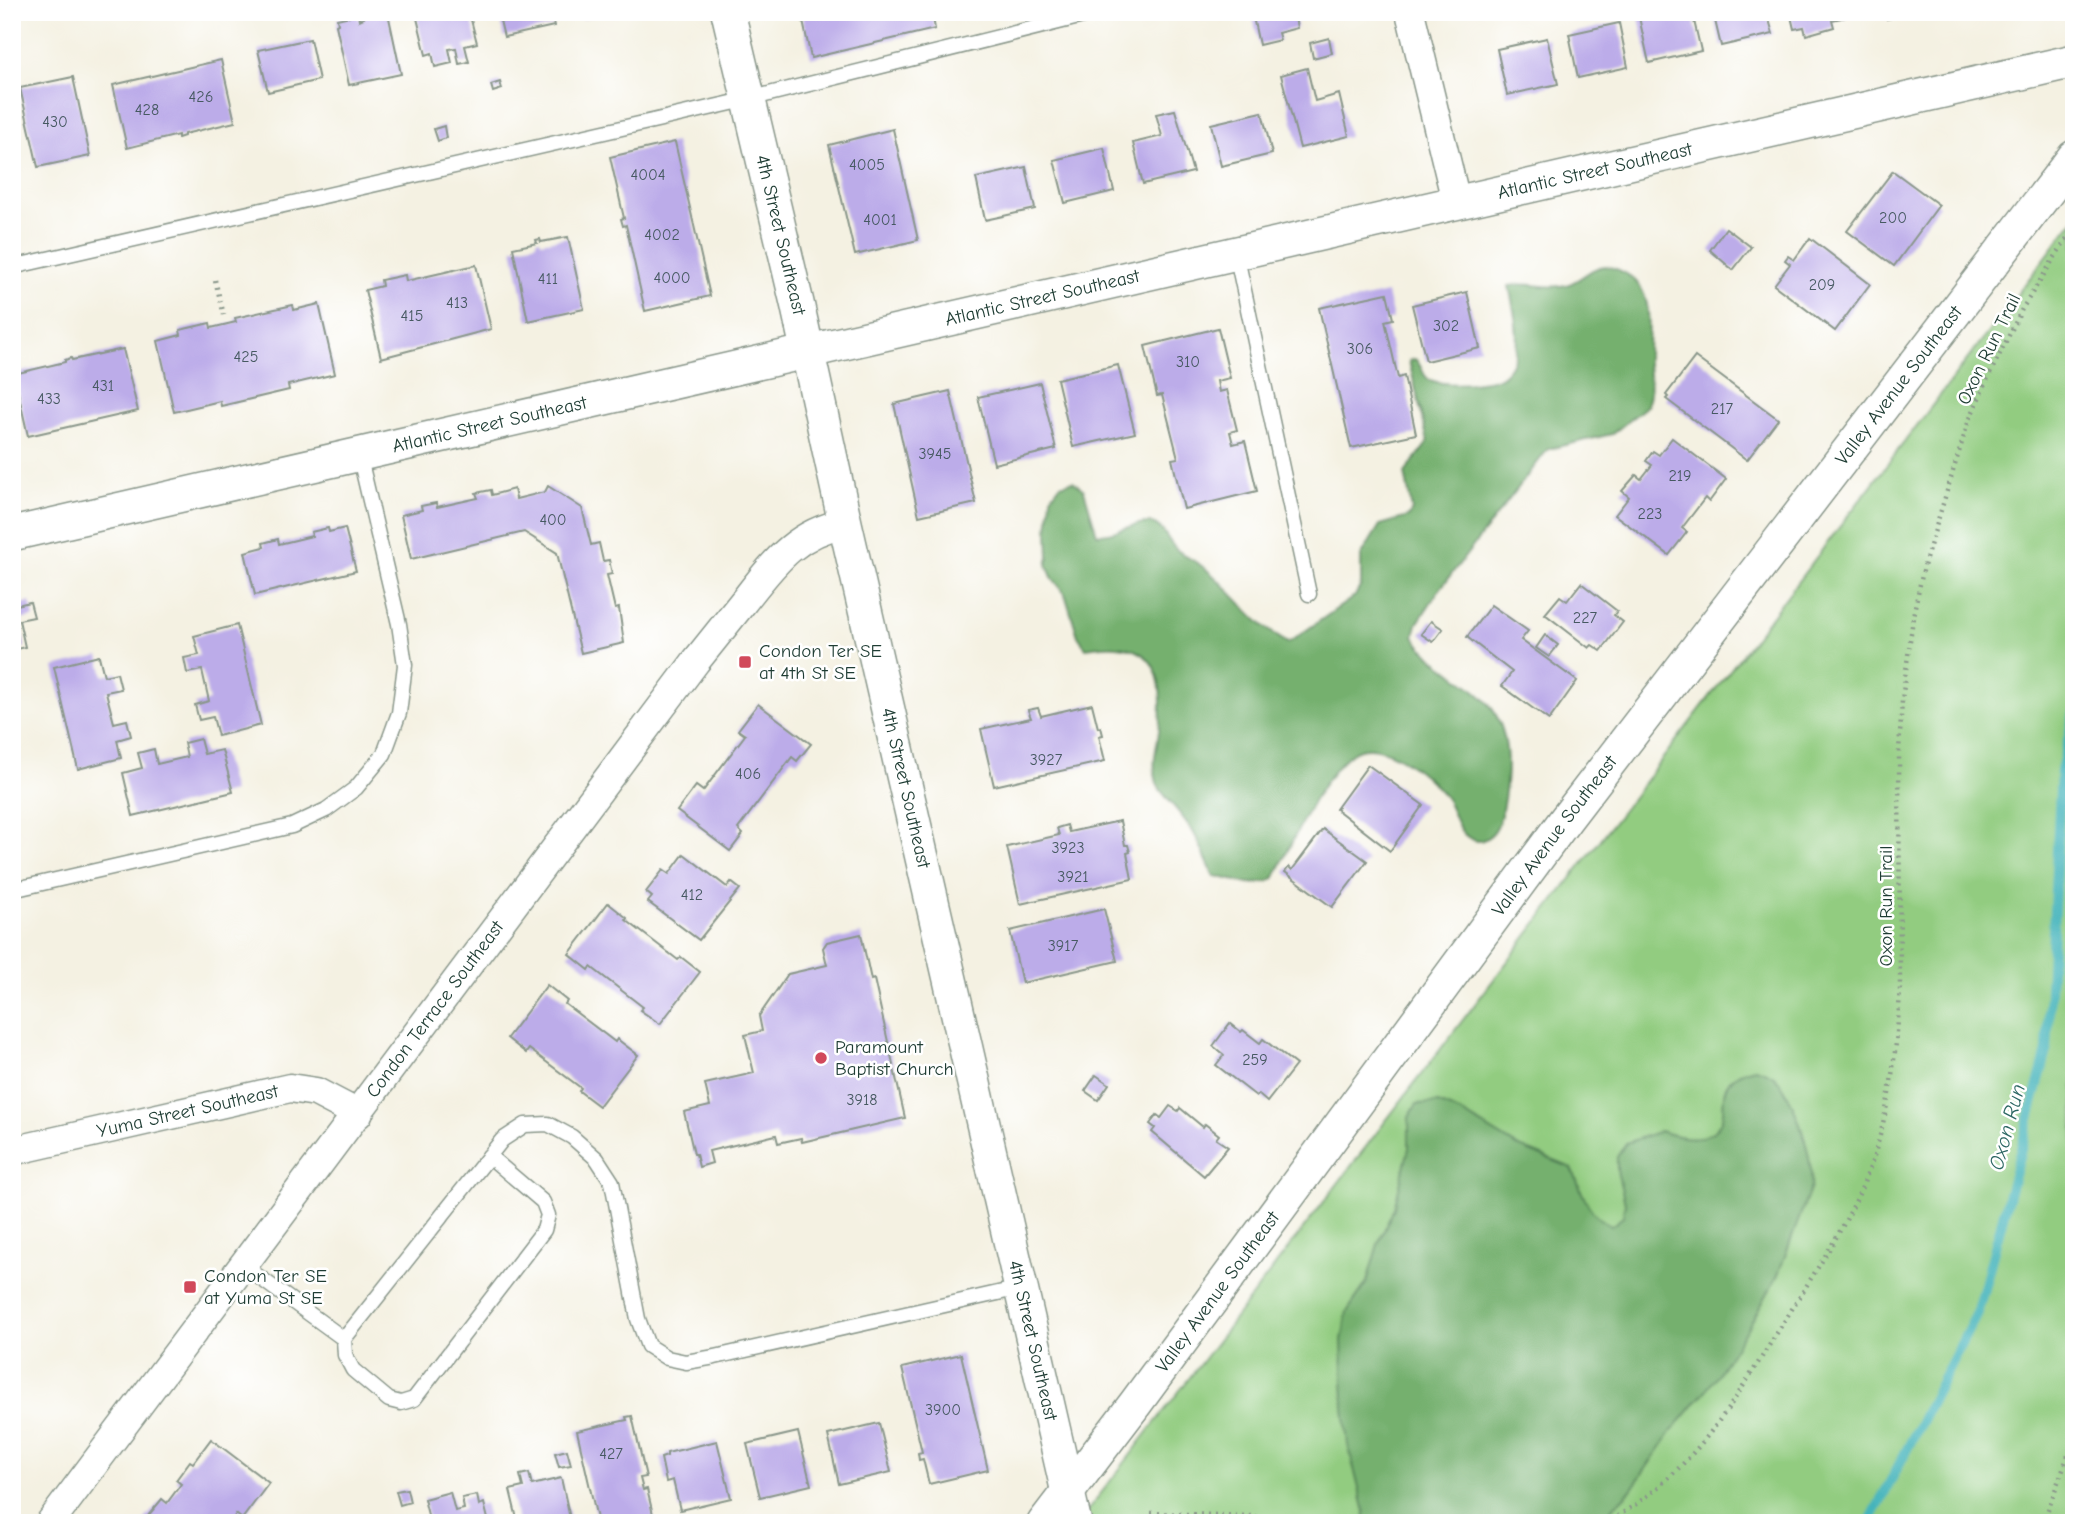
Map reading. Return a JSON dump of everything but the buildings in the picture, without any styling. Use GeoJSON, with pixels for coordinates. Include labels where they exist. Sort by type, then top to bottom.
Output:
{"type":"FeatureCollection","features":[{"type":"Feature","properties":{"kind":"street","name":"4th Street Southeast"},"geometry":{"type":"LineString","coordinates":[[728,12],[808,351],[1071,1508]]}},
{"type":"Feature","properties":{"kind":"street"},"geometry":{"type":"LineString","coordinates":[[1410,12],[1456,201]]}},
{"type":"Feature","properties":{"kind":"street","name":"Atlantic Street Southeast"},"geometry":{"type":"LineString","coordinates":[[12,534],[2074,61]]}},
{"type":"Feature","properties":{"kind":"street","name":"Valley Avenue Southeast"},"geometry":{"type":"LineString","coordinates":[[1044,1523],[1071,1508],[1566,819],[2074,157]]}},
{"type":"Feature","properties":{"kind":"street","name":"Condon Terrace Southeast"},"geometry":{"type":"LineString","coordinates":[[50,1523],[696,661],[777,559],[812,533],[845,523]]}},
{"type":"Feature","properties":{"kind":"street","name":"Yuma Street Southeast"},"geometry":{"type":"LineString","coordinates":[[12,1152],[290,1088],[316,1092],[358,1114]]}},
{"type":"Feature","properties":{"kind":"lane"},"geometry":{"type":"LineString","coordinates":[[12,267],[749,99],[1099,12]]}},
{"type":"Feature","properties":{"kind":"lane"},"geometry":{"type":"LineString","coordinates":[[1236,252],[1309,594]]}},
{"type":"Feature","properties":{"kind":"lane"},"geometry":{"type":"LineString","coordinates":[[12,890],[292,826],[326,810],[356,788],[384,754],[399,713],[405,665],[399,624],[359,454]]}},
{"type":"Feature","properties":{"kind":"lane"},"geometry":{"type":"LineString","coordinates":[[489,1156],[543,1202],[548,1215],[544,1230],[414,1399],[401,1403],[390,1400],[353,1370],[345,1355],[344,1339],[489,1156],[502,1140],[525,1125],[548,1124],[572,1137],[597,1159],[612,1182],[638,1318],[648,1346],[667,1358],[685,1362],[1020,1288]]}},
{"type":"Feature","properties":{"kind":"lane"},"geometry":{"type":"LineString","coordinates":[[244,1266],[344,1339]]}},
{"type":"Feature","properties":{"kind":"path","name":"Oxon Run Trail"},"geometry":{"type":"LineString","coordinates":[[1605,1523],[1667,1480],[1711,1434],[1844,1227],[1870,1167],[1887,1105],[1898,1026],[1899,752],[1902,700],[1914,611],[1938,514],[1968,423],[2022,309],[2074,227]]}},
{"type":"Feature","properties":{"kind":"path"},"geometry":{"type":"LineString","coordinates":[[215,280],[224,315]]}},
{"type":"Feature","properties":{"kind":"path"},"geometry":{"type":"LineString","coordinates":[[2043,1523],[2074,1439]]}},
{"type":"Feature","properties":{"kind":"path"},"geometry":{"type":"LineString","coordinates":[[1151,1513],[1252,1516],[1285,1523]]}},
{"type":"Feature","properties":{"kind":"green space"},"geometry":{"type":"Polygon","coordinates":[[[2074,220],[2074,1523],[1078,1523],[1132,1453],[2074,220]]]}},
{"type":"Feature","properties":{"kind":"green space"},"geometry":{"type":"Polygon","coordinates":[[[1606,266],[1623,272],[1635,281],[1643,291],[1647,304],[1650,390],[1647,406],[1612,434],[1548,449],[1437,593],[1417,624],[1414,636],[1431,656],[1488,703],[1500,725],[1506,749],[1507,774],[1502,811],[1493,833],[1481,841],[1468,837],[1459,827],[1441,792],[1431,781],[1391,753],[1363,748],[1352,753],[1328,778],[1307,812],[1274,879],[1252,884],[1214,876],[1193,832],[1157,782],[1155,760],[1161,709],[1157,675],[1151,662],[1141,653],[1127,647],[1086,648],[1078,636],[1065,594],[1052,577],[1047,565],[1051,497],[1060,485],[1073,481],[1084,490],[1097,534],[1111,533],[1143,523],[1158,526],[1176,549],[1207,570],[1266,628],[1288,643],[1355,596],[1361,585],[1361,556],[1380,525],[1408,517],[1412,510],[1405,473],[1428,442],[1409,361],[1415,359],[1427,378],[1440,383],[1473,383],[1498,378],[1511,366],[1517,344],[1509,286],[1566,285],[1606,266]]]}},
{"type":"Feature","properties":{"kind":"green space"},"geometry":{"type":"Polygon","coordinates":[[[1755,1068],[1775,1077],[1789,1099],[1806,1145],[1811,1187],[1777,1277],[1753,1319],[1712,1383],[1672,1431],[1631,1490],[1597,1523],[1364,1523],[1365,1512],[1348,1445],[1342,1340],[1347,1312],[1367,1282],[1378,1244],[1394,1208],[1409,1148],[1409,1117],[1417,1104],[1438,1103],[1464,1114],[1517,1146],[1572,1168],[1591,1209],[1603,1222],[1611,1226],[1623,1217],[1625,1203],[1617,1171],[1617,1157],[1626,1143],[1660,1131],[1689,1137],[1707,1135],[1720,1123],[1727,1085],[1739,1074],[1755,1068]]]}},
{"type":"Feature","properties":{"kind":"waterway","name":"Oxon Run"},"geometry":{"type":"LineString","coordinates":[[1869,1523],[1978,1311],[2047,1051],[2061,771],[2074,714]]}},
{"type":"Feature","properties":{"kind":"place","name":"Condon Ter SE at 4th St SE"},"geometry":{"type":"Point","coordinates":[745,662]}},
{"type":"Feature","properties":{"kind":"place","name":"Paramount Baptist Church"},"geometry":{"type":"Point","coordinates":[821,1058]}},
{"type":"Feature","properties":{"kind":"place","name":"Condon Ter SE at Yuma St SE"},"geometry":{"type":"Point","coordinates":[190,1287]}}]}
